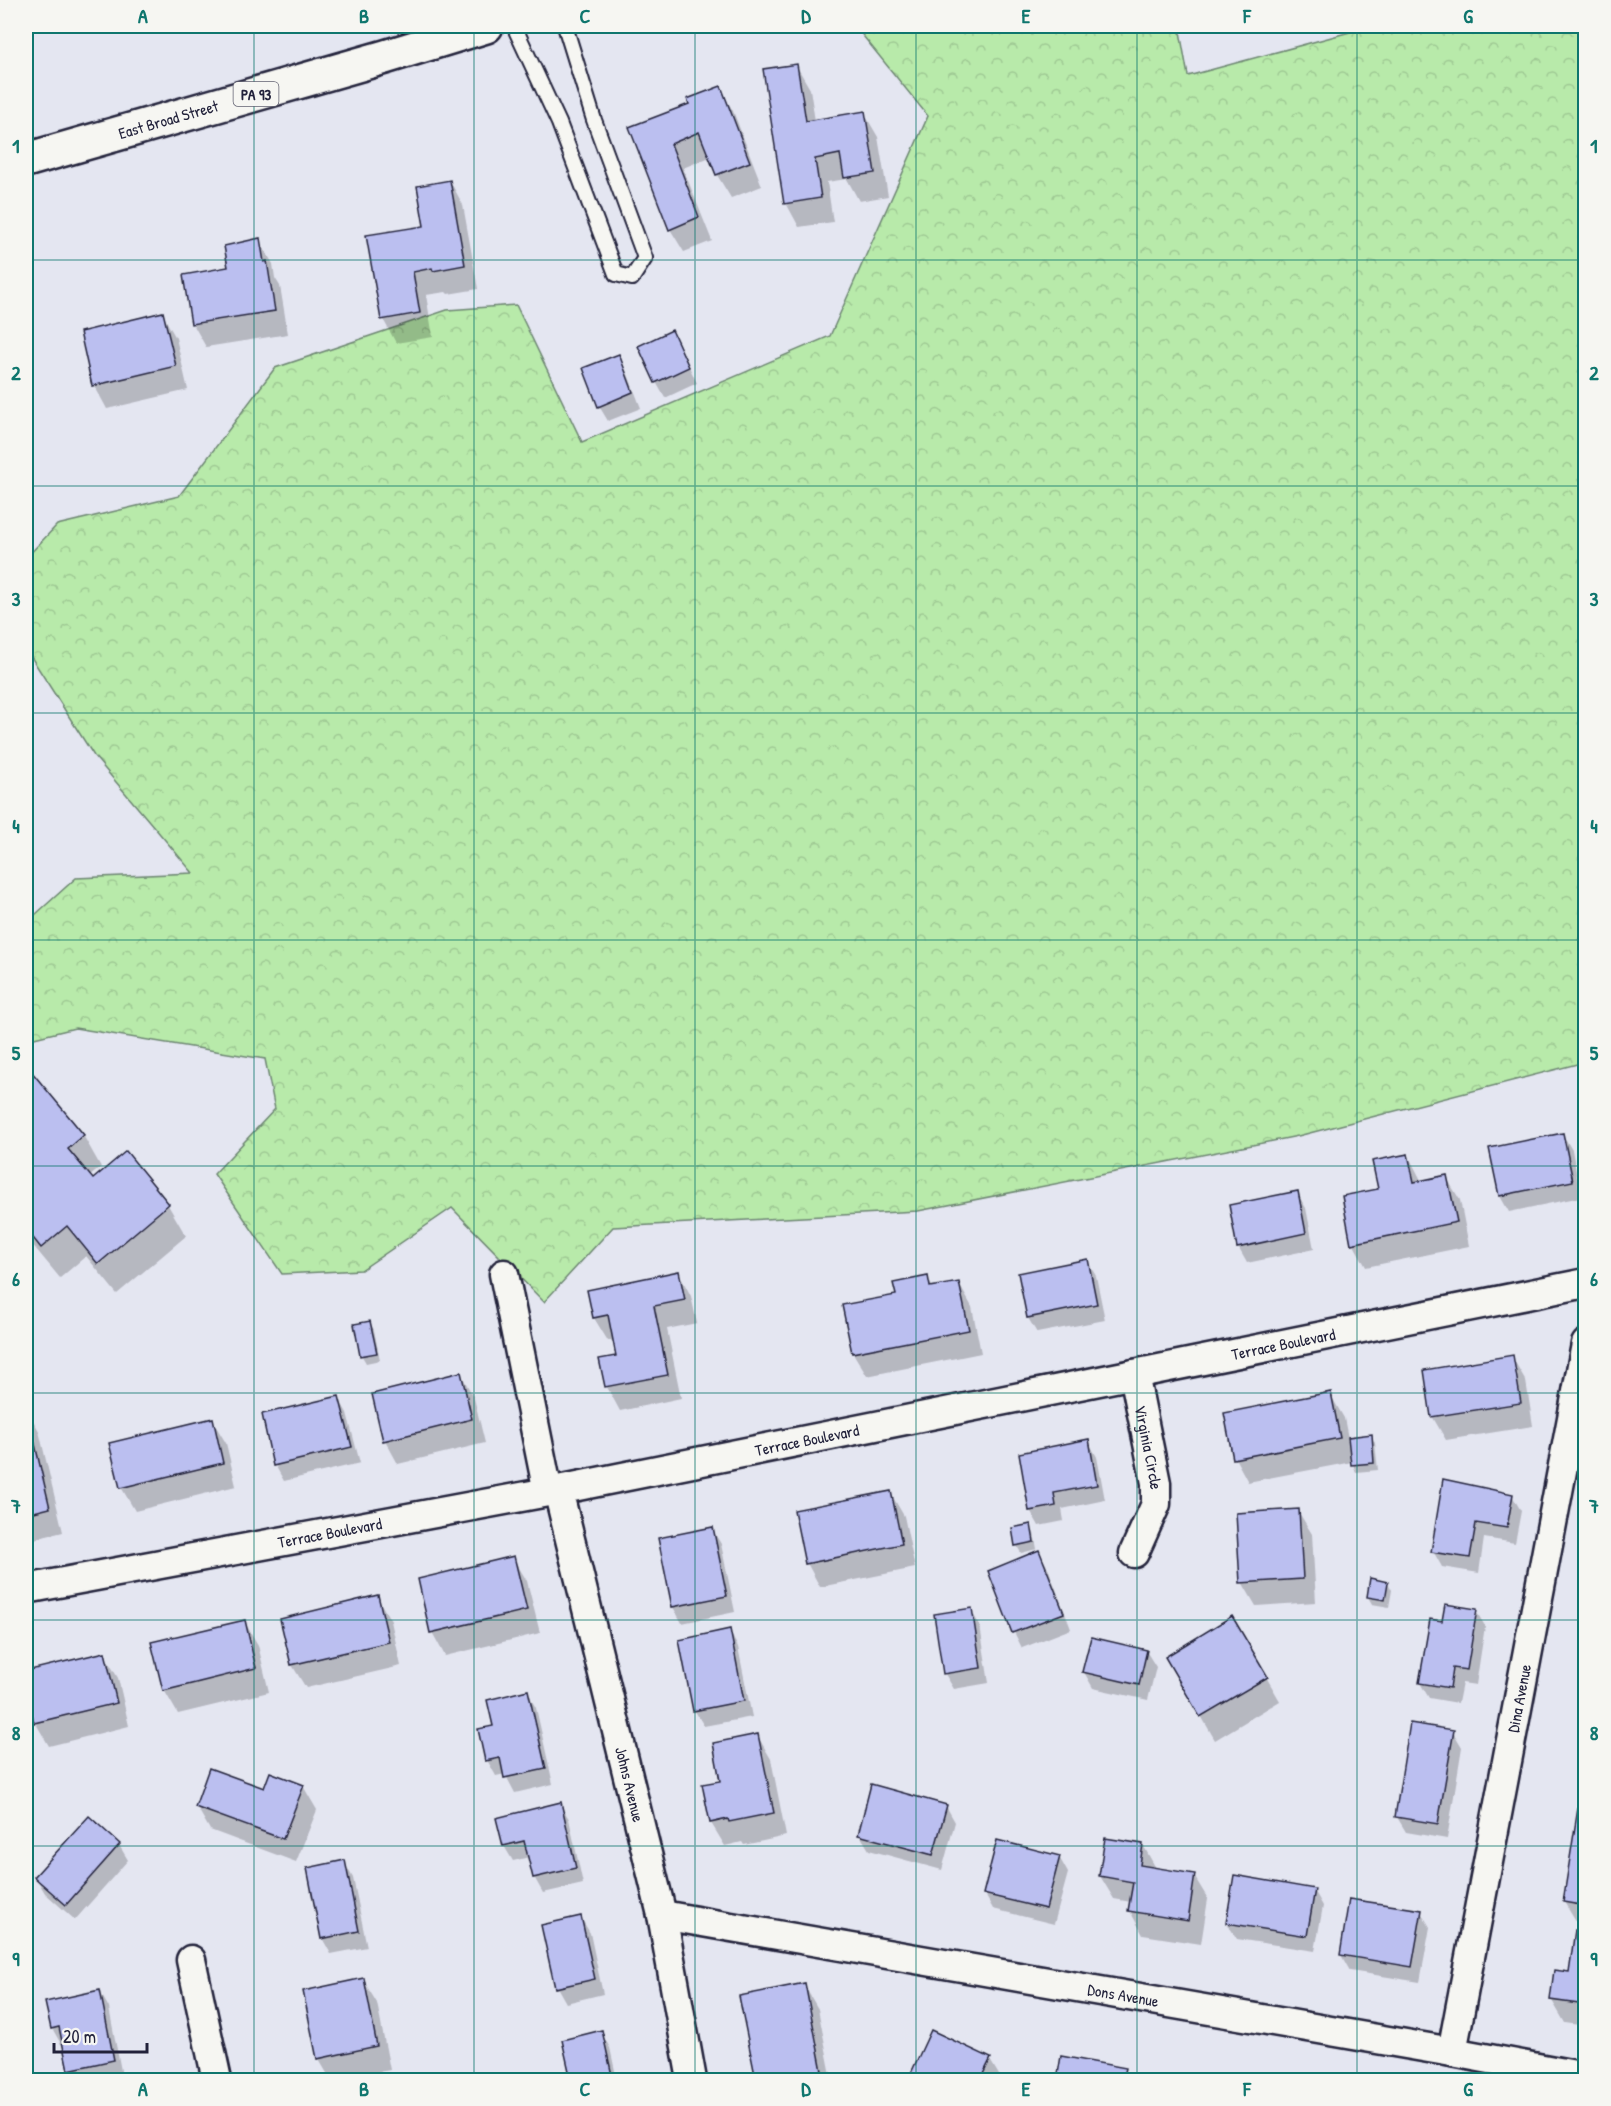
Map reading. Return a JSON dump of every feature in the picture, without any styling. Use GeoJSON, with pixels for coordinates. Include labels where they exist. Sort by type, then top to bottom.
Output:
{"type":"FeatureCollection","features":[{"type":"Feature","properties":{"kind":"highway","name":"East Broad Street"},"geometry":{"type":"LineString","coordinates":[[26,160],[486,26]]}},
{"type":"Feature","properties":{"kind":"street","name":"Johns Avenue"},"geometry":{"type":"LineString","coordinates":[[504,1274],[553,1491],[662,1915],[692,2080]]}},
{"type":"Feature","properties":{"kind":"street","name":"Terrace Boulevard"},"geometry":{"type":"LineString","coordinates":[[26,1589],[553,1491],[1586,1283]]}},
{"type":"Feature","properties":{"kind":"street","name":"Dina Avenue"},"geometry":{"type":"LineString","coordinates":[[1452,2052],[1586,1344]]}},
{"type":"Feature","properties":{"kind":"street","name":"Virginia Circle"},"geometry":{"type":"LineString","coordinates":[[1134,1374],[1156,1483],[1156,1504],[1134,1553]]}},
{"type":"Feature","properties":{"kind":"street","name":"Dons Avenue"},"geometry":{"type":"LineString","coordinates":[[662,1915],[1586,2077]]}},
{"type":"Feature","properties":{"kind":"street"},"geometry":{"type":"LineString","coordinates":[[191,1960],[217,2080]]}},
{"type":"Feature","properties":{"kind":"lane"},"geometry":{"type":"LineString","coordinates":[[514,26],[559,123],[616,274],[632,278],[645,258],[594,120],[565,26]]}},
{"type":"Feature","properties":{"kind":"green space"},"geometry":{"type":"Polygon","coordinates":[[[855,26],[1179,26],[1188,76],[1372,26],[1585,26],[1585,1062],[1298,1136],[918,1211],[613,1227],[544,1302],[452,1208],[361,1270],[282,1274],[214,1174],[275,1109],[265,1059],[75,1028],[26,1040],[26,923],[76,878],[193,873],[94,756],[26,649],[26,558],[57,525],[179,496],[275,368],[447,310],[516,305],[582,442],[830,336],[928,116],[855,26]]]}},
{"type":"Feature","properties":{"kind":"building"},"geometry":{"type":"Polygon","coordinates":[[[797,64],[806,121],[865,111],[875,173],[844,178],[840,154],[815,159],[821,198],[784,204],[763,69],[797,64]]]}},
{"type":"Feature","properties":{"kind":"building"},"geometry":{"type":"Polygon","coordinates":[[[721,86],[750,162],[716,175],[699,132],[671,144],[699,217],[669,230],[629,127],[689,104],[687,99],[721,86]]]}},
{"type":"Feature","properties":{"kind":"building"},"geometry":{"type":"Polygon","coordinates":[[[450,180],[465,265],[413,272],[420,313],[381,320],[366,235],[424,226],[417,186],[450,180]]]}},
{"type":"Feature","properties":{"kind":"building"},"geometry":{"type":"Polygon","coordinates":[[[260,238],[264,262],[267,261],[275,311],[191,324],[183,275],[228,267],[224,246],[260,238]]]}},
{"type":"Feature","properties":{"kind":"building"},"geometry":{"type":"Polygon","coordinates":[[[163,312],[176,366],[92,386],[80,332],[163,312]]]}},
{"type":"Feature","properties":{"kind":"building"},"geometry":{"type":"Polygon","coordinates":[[[672,330],[689,367],[655,383],[638,346],[672,330]]]}},
{"type":"Feature","properties":{"kind":"building"},"geometry":{"type":"Polygon","coordinates":[[[619,354],[633,392],[598,407],[583,368],[619,354]]]}},
{"type":"Feature","properties":{"kind":"building"},"geometry":{"type":"Polygon","coordinates":[[[26,1065],[84,1135],[68,1149],[93,1179],[126,1151],[169,1204],[98,1264],[67,1226],[41,1248],[26,1229],[26,1065]]]}},
{"type":"Feature","properties":{"kind":"building"},"geometry":{"type":"Polygon","coordinates":[[[1563,1133],[1573,1181],[1499,1196],[1489,1148],[1563,1133]]]}},
{"type":"Feature","properties":{"kind":"building"},"geometry":{"type":"Polygon","coordinates":[[[1408,1154],[1414,1182],[1447,1175],[1457,1222],[1351,1244],[1342,1196],[1378,1189],[1372,1161],[1408,1154]]]}},
{"type":"Feature","properties":{"kind":"building"},"geometry":{"type":"Polygon","coordinates":[[[1298,1191],[1306,1233],[1237,1248],[1229,1205],[1298,1191]]]}},
{"type":"Feature","properties":{"kind":"building"},"geometry":{"type":"Polygon","coordinates":[[[1088,1259],[1097,1304],[1027,1318],[1018,1273],[1088,1259]]]}},
{"type":"Feature","properties":{"kind":"building"},"geometry":{"type":"Polygon","coordinates":[[[679,1271],[685,1300],[654,1306],[668,1375],[605,1387],[599,1359],[616,1356],[608,1315],[593,1318],[587,1290],[679,1271]]]}},
{"type":"Feature","properties":{"kind":"building"},"geometry":{"type":"Polygon","coordinates":[[[928,1276],[930,1287],[959,1282],[969,1330],[852,1353],[842,1305],[896,1295],[893,1283],[928,1276]]]}},
{"type":"Feature","properties":{"kind":"building"},"geometry":{"type":"Polygon","coordinates":[[[370,1321],[377,1353],[360,1356],[354,1324],[370,1321]]]}},
{"type":"Feature","properties":{"kind":"building"},"geometry":{"type":"Polygon","coordinates":[[[1513,1355],[1521,1403],[1431,1417],[1424,1370],[1513,1355]]]}},
{"type":"Feature","properties":{"kind":"building"},"geometry":{"type":"Polygon","coordinates":[[[461,1372],[472,1419],[383,1441],[372,1394],[461,1372]]]}},
{"type":"Feature","properties":{"kind":"building"},"geometry":{"type":"Polygon","coordinates":[[[1331,1392],[1340,1438],[1233,1459],[1224,1413],[1331,1392]]]}},
{"type":"Feature","properties":{"kind":"building"},"geometry":{"type":"Polygon","coordinates":[[[339,1396],[352,1447],[273,1466],[262,1414],[339,1396]]]}},
{"type":"Feature","properties":{"kind":"building"},"geometry":{"type":"Polygon","coordinates":[[[26,1406],[50,1508],[26,1514],[26,1406]]]}},
{"type":"Feature","properties":{"kind":"building"},"geometry":{"type":"Polygon","coordinates":[[[213,1418],[223,1463],[120,1488],[109,1443],[213,1418]]]}},
{"type":"Feature","properties":{"kind":"building"},"geometry":{"type":"Polygon","coordinates":[[[1372,1434],[1374,1463],[1351,1465],[1348,1437],[1372,1434]]]}},
{"type":"Feature","properties":{"kind":"building"},"geometry":{"type":"Polygon","coordinates":[[[1089,1439],[1097,1485],[1054,1493],[1056,1506],[1029,1511],[1019,1453],[1089,1439]]]}},
{"type":"Feature","properties":{"kind":"building"},"geometry":{"type":"Polygon","coordinates":[[[1443,1479],[1513,1494],[1507,1528],[1476,1523],[1470,1558],[1431,1552],[1443,1479]]]}},
{"type":"Feature","properties":{"kind":"building"},"geometry":{"type":"Polygon","coordinates":[[[891,1491],[902,1544],[805,1564],[794,1510],[891,1491]]]}},
{"type":"Feature","properties":{"kind":"building"},"geometry":{"type":"Polygon","coordinates":[[[1299,1509],[1303,1579],[1240,1583],[1236,1513],[1299,1509]]]}},
{"type":"Feature","properties":{"kind":"building"},"geometry":{"type":"Polygon","coordinates":[[[1031,1524],[1034,1542],[1015,1546],[1012,1528],[1031,1524]]]}},
{"type":"Feature","properties":{"kind":"building"},"geometry":{"type":"Polygon","coordinates":[[[713,1527],[727,1596],[672,1607],[658,1538],[713,1527]]]}},
{"type":"Feature","properties":{"kind":"building"},"geometry":{"type":"Polygon","coordinates":[[[1039,1550],[1064,1613],[1012,1633],[988,1571],[1039,1550]]]}},
{"type":"Feature","properties":{"kind":"building"},"geometry":{"type":"Polygon","coordinates":[[[514,1556],[527,1610],[430,1633],[418,1579],[514,1556]]]}},
{"type":"Feature","properties":{"kind":"building"},"geometry":{"type":"Polygon","coordinates":[[[1370,1578],[1388,1582],[1385,1600],[1367,1597],[1370,1578]]]}},
{"type":"Feature","properties":{"kind":"building"},"geometry":{"type":"Polygon","coordinates":[[[378,1595],[389,1642],[291,1665],[280,1619],[378,1595]]]}},
{"type":"Feature","properties":{"kind":"building"},"geometry":{"type":"Polygon","coordinates":[[[1445,1604],[1477,1609],[1467,1670],[1453,1668],[1450,1688],[1419,1683],[1430,1619],[1442,1621],[1445,1604]]]}},
{"type":"Feature","properties":{"kind":"building"},"geometry":{"type":"Polygon","coordinates":[[[972,1608],[981,1668],[943,1674],[934,1614],[972,1608]]]}},
{"type":"Feature","properties":{"kind":"building"},"geometry":{"type":"Polygon","coordinates":[[[1232,1616],[1268,1677],[1200,1717],[1165,1657],[1232,1616]]]}},
{"type":"Feature","properties":{"kind":"building"},"geometry":{"type":"Polygon","coordinates":[[[245,1620],[256,1668],[163,1691],[151,1642],[245,1620]]]}},
{"type":"Feature","properties":{"kind":"building"},"geometry":{"type":"Polygon","coordinates":[[[730,1629],[744,1701],[693,1711],[679,1640],[730,1629]]]}},
{"type":"Feature","properties":{"kind":"building"},"geometry":{"type":"Polygon","coordinates":[[[1091,1637],[1147,1650],[1139,1685],[1082,1672],[1091,1637]]]}},
{"type":"Feature","properties":{"kind":"building"},"geometry":{"type":"Polygon","coordinates":[[[105,1652],[117,1703],[34,1723],[26,1686],[26,1671],[105,1652]]]}},
{"type":"Feature","properties":{"kind":"building"},"geometry":{"type":"Polygon","coordinates":[[[528,1690],[546,1769],[504,1778],[500,1758],[485,1761],[478,1729],[493,1726],[487,1700],[528,1690]]]}},
{"type":"Feature","properties":{"kind":"building"},"geometry":{"type":"Polygon","coordinates":[[[1410,1723],[1454,1730],[1438,1824],[1395,1817],[1410,1723]]]}},
{"type":"Feature","properties":{"kind":"building"},"geometry":{"type":"Polygon","coordinates":[[[758,1734],[774,1813],[729,1822],[728,1819],[710,1823],[702,1784],[720,1781],[713,1743],[758,1734]]]}},
{"type":"Feature","properties":{"kind":"building"},"geometry":{"type":"Polygon","coordinates":[[[209,1768],[264,1788],[270,1772],[304,1785],[283,1839],[195,1807],[209,1768]]]}},
{"type":"Feature","properties":{"kind":"building"},"geometry":{"type":"Polygon","coordinates":[[[871,1784],[947,1805],[933,1855],[858,1835],[871,1784]]]}},
{"type":"Feature","properties":{"kind":"building"},"geometry":{"type":"Polygon","coordinates":[[[561,1802],[576,1868],[533,1878],[524,1841],[503,1846],[496,1818],[561,1802]]]}},
{"type":"Feature","properties":{"kind":"building"},"geometry":{"type":"Polygon","coordinates":[[[1578,1808],[1586,1809],[1586,1906],[1563,1902],[1578,1808]]]}},
{"type":"Feature","properties":{"kind":"building"},"geometry":{"type":"Polygon","coordinates":[[[89,1816],[120,1844],[66,1905],[34,1877],[89,1816]]]}},
{"type":"Feature","properties":{"kind":"building"},"geometry":{"type":"Polygon","coordinates":[[[1105,1838],[1143,1844],[1140,1865],[1195,1874],[1188,1921],[1128,1911],[1133,1882],[1099,1876],[1105,1838]]]}},
{"type":"Feature","properties":{"kind":"building"},"geometry":{"type":"Polygon","coordinates":[[[997,1840],[1060,1856],[1046,1909],[983,1894],[997,1840]]]}},
{"type":"Feature","properties":{"kind":"building"},"geometry":{"type":"Polygon","coordinates":[[[345,1860],[359,1931],[321,1939],[307,1868],[345,1860]]]}},
{"type":"Feature","properties":{"kind":"building"},"geometry":{"type":"Polygon","coordinates":[[[1234,1875],[1315,1889],[1307,1936],[1226,1923],[1234,1875]]]}},
{"type":"Feature","properties":{"kind":"building"},"geometry":{"type":"Polygon","coordinates":[[[1349,1899],[1422,1910],[1412,1967],[1340,1955],[1349,1899]]]}},
{"type":"Feature","properties":{"kind":"building"},"geometry":{"type":"Polygon","coordinates":[[[581,1916],[595,1979],[555,1988],[541,1925],[581,1916]]]}},
{"type":"Feature","properties":{"kind":"building"},"geometry":{"type":"Polygon","coordinates":[[[1575,1930],[1586,1932],[1586,2005],[1550,2000],[1554,1970],[1569,1972],[1575,1930]]]}},
{"type":"Feature","properties":{"kind":"building"},"geometry":{"type":"Polygon","coordinates":[[[364,1978],[377,2046],[317,2059],[303,1991],[364,1978]]]}},
{"type":"Feature","properties":{"kind":"building"},"geometry":{"type":"Polygon","coordinates":[[[805,1983],[822,2071],[772,2080],[756,2080],[739,1996],[805,1983]]]}},
{"type":"Feature","properties":{"kind":"building"},"geometry":{"type":"Polygon","coordinates":[[[100,1990],[114,2060],[68,2070],[59,2027],[51,2029],[45,2002],[100,1990]]]}},
{"type":"Feature","properties":{"kind":"building"},"geometry":{"type":"Polygon","coordinates":[[[602,2030],[613,2080],[571,2080],[562,2040],[602,2030]]]}},
{"type":"Feature","properties":{"kind":"building"},"geometry":{"type":"Polygon","coordinates":[[[931,2030],[991,2058],[980,2080],[927,2080],[911,2073],[931,2030]]]}},
{"type":"Feature","properties":{"kind":"building"},"geometry":{"type":"Polygon","coordinates":[[[1061,2056],[1126,2068],[1123,2080],[1057,2080],[1061,2056]]]}}]}
